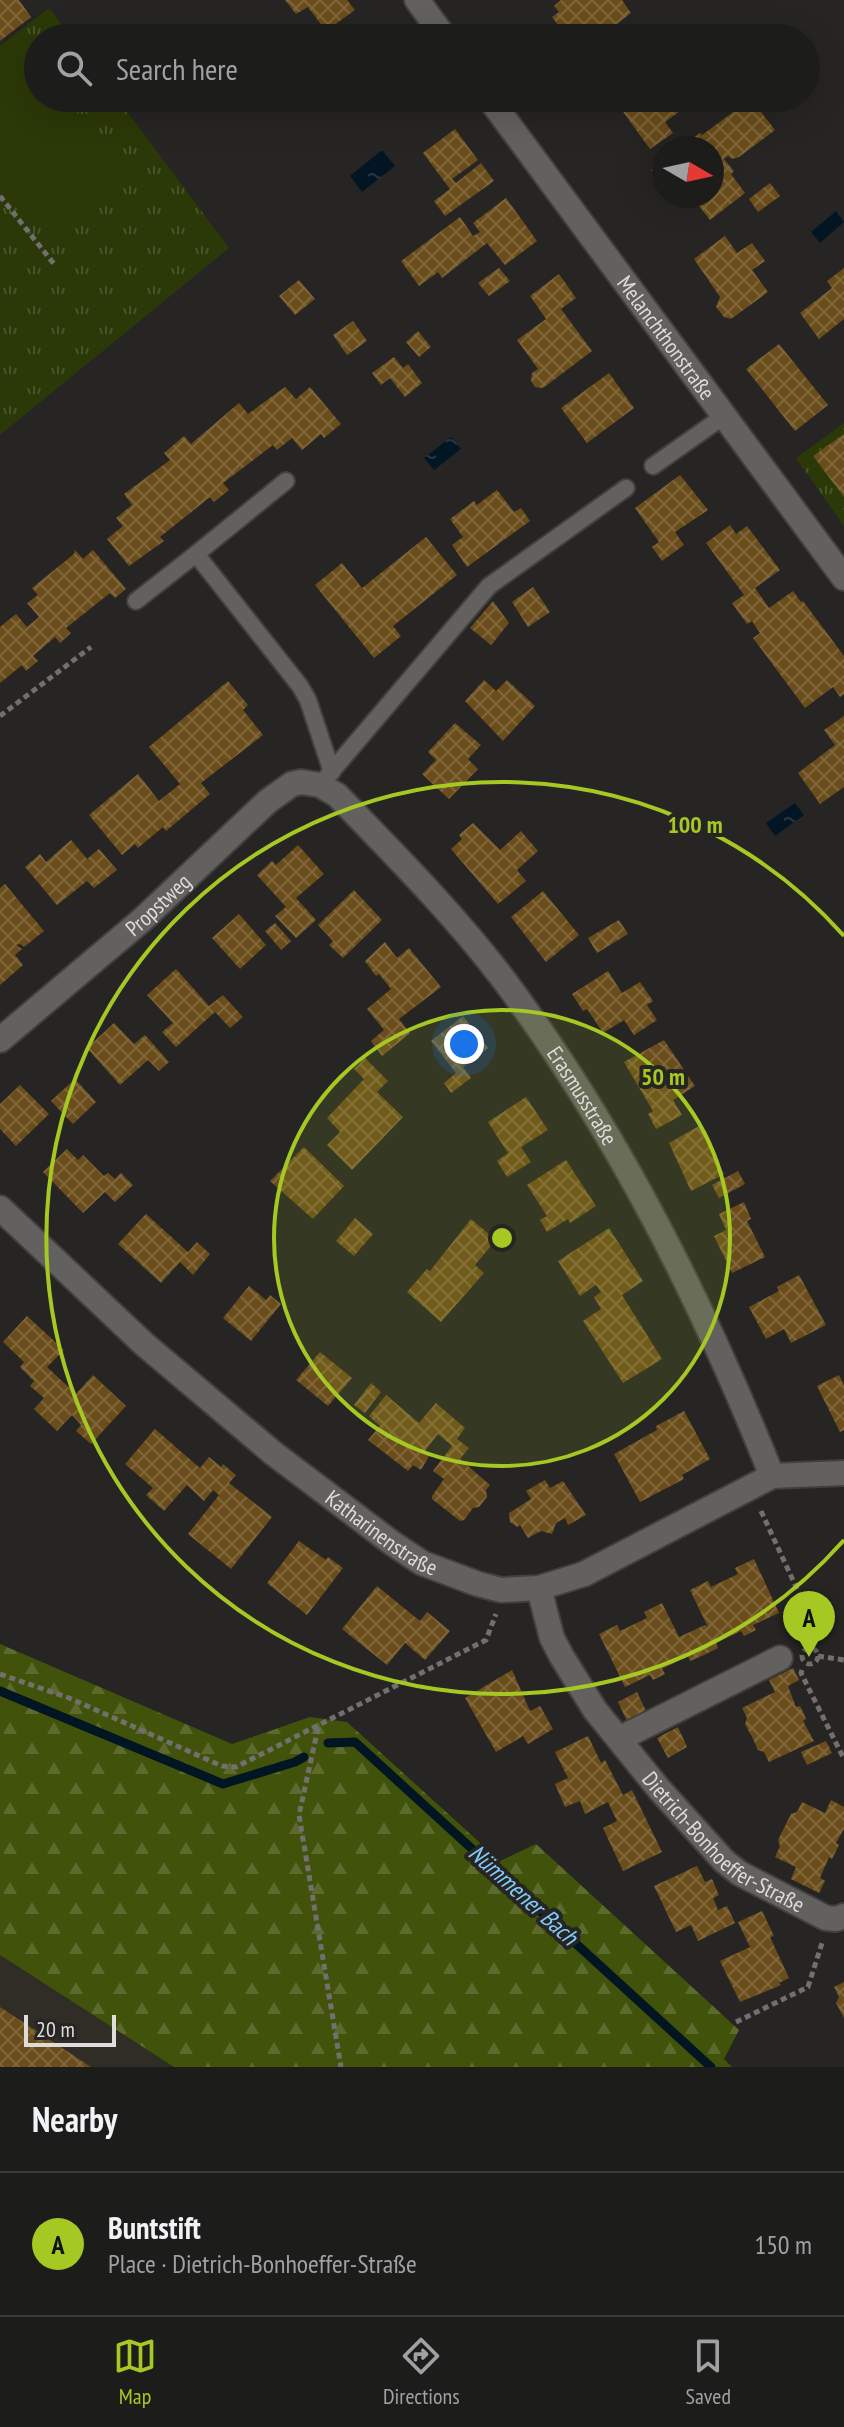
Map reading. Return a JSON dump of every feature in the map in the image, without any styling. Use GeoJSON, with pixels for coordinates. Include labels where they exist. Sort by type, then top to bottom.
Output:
{"type":"FeatureCollection","features":[{"type":"Feature","properties":{"kind":"street"},"geometry":{"type":"LineString","coordinates":[[417,0],[435,24]]}},
{"type":"Feature","properties":{"kind":"street","name":"Melanchthonstraße"},"geometry":{"type":"LineString","coordinates":[[499,112],[844,578]]}},
{"type":"Feature","properties":{"kind":"street","name":"Propstweg"},"geometry":{"type":"LineString","coordinates":[[0,1040],[142,920],[268,801],[292,784],[326,779]]}},
{"type":"Feature","properties":{"kind":"street","name":"Erasmusstraße"},"geometry":{"type":"LineString","coordinates":[[326,779],[337,795],[431,892],[504,980],[596,1115],[650,1208],[694,1298],[772,1476]]}},
{"type":"Feature","properties":{"kind":"street","name":"Katharinenstraße"},"geometry":{"type":"LineString","coordinates":[[0,1208],[144,1344],[273,1453],[422,1563],[478,1584],[501,1590],[539,1588],[584,1574],[772,1476],[844,1473]]}},
{"type":"Feature","properties":{"kind":"street","name":"Dietrich-Bonhoeffer-Straße"},"geometry":{"type":"LineString","coordinates":[[539,1588],[552,1638],[562,1657],[595,1710],[659,1789],[724,1861],[739,1873],[836,1917]]}},
{"type":"Feature","properties":{"kind":"street"},"geometry":{"type":"LineString","coordinates":[[619,1739],[780,1658]]}},
{"type":"Feature","properties":{"kind":"lane"},"geometry":{"type":"LineString","coordinates":[[653,466],[724,416]]}},
{"type":"Feature","properties":{"kind":"lane"},"geometry":{"type":"LineString","coordinates":[[136,601],[286,481]]}},
{"type":"Feature","properties":{"kind":"lane"},"geometry":{"type":"LineString","coordinates":[[326,779],[489,586],[626,488]]}},
{"type":"Feature","properties":{"kind":"lane"},"geometry":{"type":"LineString","coordinates":[[196,554],[300,686],[308,700],[326,779]]}},
{"type":"Feature","properties":{"kind":"path"},"geometry":{"type":"LineString","coordinates":[[0,196],[54,264]]}},
{"type":"Feature","properties":{"kind":"path"},"geometry":{"type":"LineString","coordinates":[[0,716],[91,647]]}},
{"type":"Feature","properties":{"kind":"path"},"geometry":{"type":"LineString","coordinates":[[750,1489],[803,1602],[792,1659],[784,1666],[780,1658]]}},
{"type":"Feature","properties":{"kind":"path"},"geometry":{"type":"LineString","coordinates":[[0,1674],[69,1698],[222,1766],[236,1767],[486,1640],[499,1607]]}},
{"type":"Feature","properties":{"kind":"path"},"geometry":{"type":"LineString","coordinates":[[806,1663],[802,1656],[806,1649],[814,1649],[818,1656]]}},
{"type":"Feature","properties":{"kind":"path"},"geometry":{"type":"LineString","coordinates":[[818,1656],[844,1660]]}},
{"type":"Feature","properties":{"kind":"path"},"geometry":{"type":"LineString","coordinates":[[806,1663],[815,1662],[818,1656]]}},
{"type":"Feature","properties":{"kind":"path"},"geometry":{"type":"LineString","coordinates":[[806,1663],[801,1673],[844,1759]]}},
{"type":"Feature","properties":{"kind":"path"},"geometry":{"type":"LineString","coordinates":[[318,1727],[299,1815],[341,2067]]}},
{"type":"Feature","properties":{"kind":"path"},"geometry":{"type":"LineString","coordinates":[[736,2022],[808,1987],[836,1917]]}},
{"type":"Feature","properties":{"kind":"shaded area"},"geometry":{"type":"Polygon","coordinates":[[[0,1955],[174,2067],[0,2067],[0,1955]]]}},
{"type":"Feature","properties":{"kind":"green space"},"geometry":{"type":"Polygon","coordinates":[[[49,8],[61,24],[28,24],[49,8]]]}},
{"type":"Feature","properties":{"kind":"green space"},"geometry":{"type":"Polygon","coordinates":[[[24,27],[24,112],[127,112],[229,248],[0,435],[0,46],[24,27]]]}},
{"type":"Feature","properties":{"kind":"green space"},"geometry":{"type":"Polygon","coordinates":[[[16,34],[24,44],[24,112],[77,112],[127,178],[57,246],[0,171],[0,46],[16,34]]]}},
{"type":"Feature","properties":{"kind":"green space"},"geometry":{"type":"Polygon","coordinates":[[[844,423],[844,526],[796,458],[844,423]]]}},
{"type":"Feature","properties":{"kind":"green space"},"geometry":{"type":"Polygon","coordinates":[[[0,1644],[232,1744],[310,1717],[347,1722],[500,1861],[536,1844],[739,2030],[724,2059],[732,2067],[174,2067],[0,1955],[0,1644]]]}},
{"type":"Feature","properties":{"kind":"water"},"geometry":{"type":"Polygon","coordinates":[[[382,150],[395,166],[362,192],[350,176],[382,150]]]}},
{"type":"Feature","properties":{"kind":"water"},"geometry":{"type":"Polygon","coordinates":[[[836,211],[844,222],[820,243],[811,232],[836,211]]]}},
{"type":"Feature","properties":{"kind":"water"},"geometry":{"type":"Polygon","coordinates":[[[451,437],[461,449],[434,470],[424,458],[451,437]]]}},
{"type":"Feature","properties":{"kind":"water"},"geometry":{"type":"Polygon","coordinates":[[[795,803],[804,815],[775,836],[766,823],[795,803]]]}},
{"type":"Feature","properties":{"kind":"building"},"geometry":{"type":"Polygon","coordinates":[[[0,0],[19,0],[31,17],[0,41],[0,0]]]}},
{"type":"Feature","properties":{"kind":"building"},"geometry":{"type":"Polygon","coordinates":[[[285,0],[347,0],[355,10],[336,24],[321,24],[308,7],[296,14],[285,0]]]}},
{"type":"Feature","properties":{"kind":"building"},"geometry":{"type":"Polygon","coordinates":[[[561,0],[622,0],[631,13],[617,24],[557,24],[552,17],[559,12],[554,6],[561,0]]]}},
{"type":"Feature","properties":{"kind":"building"},"geometry":{"type":"Polygon","coordinates":[[[623,112],[679,112],[665,122],[673,133],[652,136],[650,149],[623,112]]]}},
{"type":"Feature","properties":{"kind":"building"},"geometry":{"type":"Polygon","coordinates":[[[733,112],[761,112],[775,130],[732,159],[728,156],[724,159],[724,136],[696,136],[702,135],[733,112]]]}},
{"type":"Feature","properties":{"kind":"building"},"geometry":{"type":"Polygon","coordinates":[[[455,129],[478,160],[452,179],[456,183],[481,163],[494,181],[445,216],[434,201],[450,189],[423,153],[455,129]]]}},
{"type":"Feature","properties":{"kind":"building"},"geometry":{"type":"Polygon","coordinates":[[[724,159],[745,193],[710,220],[700,208],[724,208],[724,159]]]}},
{"type":"Feature","properties":{"kind":"building"},"geometry":{"type":"Polygon","coordinates":[[[770,183],[780,196],[758,212],[749,199],[770,183]]]}},
{"type":"Feature","properties":{"kind":"building"},"geometry":{"type":"Polygon","coordinates":[[[506,198],[537,241],[505,265],[487,243],[442,278],[438,272],[419,286],[401,261],[460,217],[473,236],[480,232],[473,223],[506,198]]]}},
{"type":"Feature","properties":{"kind":"building"},"geometry":{"type":"Polygon","coordinates":[[[725,236],[737,253],[752,243],[765,261],[752,270],[768,292],[731,319],[724,317],[716,307],[720,297],[694,259],[725,236]]]}},
{"type":"Feature","properties":{"kind":"building"},"geometry":{"type":"Polygon","coordinates":[[[499,268],[510,281],[489,296],[478,283],[499,268]]]}},
{"type":"Feature","properties":{"kind":"building"},"geometry":{"type":"Polygon","coordinates":[[[844,268],[844,319],[819,339],[800,313],[832,288],[827,281],[844,268]]]}},
{"type":"Feature","properties":{"kind":"building"},"geometry":{"type":"Polygon","coordinates":[[[559,274],[576,298],[561,309],[592,351],[543,388],[535,387],[531,381],[532,373],[538,369],[517,340],[546,319],[530,296],[559,274]]]}},
{"type":"Feature","properties":{"kind":"building"},"geometry":{"type":"Polygon","coordinates":[[[299,280],[315,299],[295,315],[279,296],[299,280]]]}},
{"type":"Feature","properties":{"kind":"building"},"geometry":{"type":"Polygon","coordinates":[[[353,321],[367,341],[347,355],[333,335],[353,321]]]}},
{"type":"Feature","properties":{"kind":"building"},"geometry":{"type":"Polygon","coordinates":[[[418,331],[431,347],[419,357],[406,342],[418,331]]]}},
{"type":"Feature","properties":{"kind":"building"},"geometry":{"type":"Polygon","coordinates":[[[779,344],[828,405],[795,431],[746,369],[779,344]]]}},
{"type":"Feature","properties":{"kind":"building"},"geometry":{"type":"Polygon","coordinates":[[[394,357],[403,368],[408,364],[422,383],[405,397],[390,378],[381,385],[372,373],[394,357]]]}},
{"type":"Feature","properties":{"kind":"building"},"geometry":{"type":"Polygon","coordinates":[[[609,373],[634,408],[587,443],[561,408],[609,373]]]}},
{"type":"Feature","properties":{"kind":"building"},"geometry":{"type":"Polygon","coordinates":[[[285,387],[296,399],[310,387],[341,424],[324,438],[321,434],[302,450],[292,438],[277,450],[273,445],[223,483],[229,490],[214,502],[210,497],[160,537],[164,541],[129,566],[107,539],[123,526],[116,518],[132,505],[124,494],[170,460],[164,453],[184,436],[191,444],[239,403],[248,414],[285,387]]]}},
{"type":"Feature","properties":{"kind":"building"},"geometry":{"type":"Polygon","coordinates":[[[844,434],[844,497],[813,456],[844,434]]]}},
{"type":"Feature","properties":{"kind":"building"},"geometry":{"type":"Polygon","coordinates":[[[680,475],[708,510],[675,532],[684,545],[662,561],[652,547],[659,542],[635,508],[680,475]]]}},
{"type":"Feature","properties":{"kind":"building"},"geometry":{"type":"Polygon","coordinates":[[[497,490],[514,512],[521,508],[530,521],[467,567],[452,545],[463,537],[450,519],[474,501],[477,505],[497,490]]]}},
{"type":"Feature","properties":{"kind":"building"},"geometry":{"type":"Polygon","coordinates":[[[730,525],[736,534],[747,526],[780,570],[755,588],[769,608],[793,591],[844,656],[844,694],[840,697],[833,687],[805,708],[753,638],[760,633],[752,621],[747,624],[732,603],[744,595],[706,543],[730,525]]]}},
{"type":"Feature","properties":{"kind":"building"},"geometry":{"type":"Polygon","coordinates":[[[426,537],[457,575],[393,626],[401,636],[374,658],[315,585],[342,563],[362,588],[426,537]]]}},
{"type":"Feature","properties":{"kind":"building"},"geometry":{"type":"Polygon","coordinates":[[[75,550],[83,559],[93,550],[126,589],[115,598],[110,593],[66,628],[71,633],[60,643],[55,637],[33,656],[38,661],[26,671],[22,665],[0,683],[0,627],[16,614],[27,627],[39,617],[27,603],[38,595],[32,588],[75,550]]]}},
{"type":"Feature","properties":{"kind":"building"},"geometry":{"type":"Polygon","coordinates":[[[533,587],[550,612],[528,627],[512,602],[533,587]]]}},
{"type":"Feature","properties":{"kind":"building"},"geometry":{"type":"Polygon","coordinates":[[[493,601],[509,623],[491,645],[470,628],[493,601]]]}},
{"type":"Feature","properties":{"kind":"building"},"geometry":{"type":"Polygon","coordinates":[[[484,680],[496,691],[507,680],[535,706],[503,741],[465,701],[484,680]]]}},
{"type":"Feature","properties":{"kind":"building"},"geometry":{"type":"Polygon","coordinates":[[[228,681],[248,705],[243,710],[263,735],[201,783],[210,794],[166,831],[163,827],[138,848],[135,844],[122,855],[89,815],[138,774],[159,801],[180,784],[149,747],[228,681]]]}},
{"type":"Feature","properties":{"kind":"building"},"geometry":{"type":"Polygon","coordinates":[[[844,716],[844,787],[820,804],[798,773],[835,745],[824,730],[844,716]]]}},
{"type":"Feature","properties":{"kind":"building"},"geometry":{"type":"Polygon","coordinates":[[[455,723],[481,745],[468,759],[478,769],[449,799],[422,774],[436,760],[428,752],[455,723]]]}},
{"type":"Feature","properties":{"kind":"building"},"geometry":{"type":"Polygon","coordinates":[[[473,823],[500,850],[521,831],[538,851],[517,870],[526,881],[498,904],[451,849],[462,839],[459,835],[473,823]]]}},
{"type":"Feature","properties":{"kind":"building"},"geometry":{"type":"Polygon","coordinates":[[[71,840],[87,859],[99,849],[117,870],[94,888],[87,881],[57,905],[25,867],[40,854],[46,862],[71,840]]]}},
{"type":"Feature","properties":{"kind":"building"},"geometry":{"type":"Polygon","coordinates":[[[298,845],[324,874],[296,898],[316,920],[296,938],[275,916],[286,907],[257,875],[272,861],[276,865],[298,845]]]}},
{"type":"Feature","properties":{"kind":"building"},"geometry":{"type":"Polygon","coordinates":[[[5,884],[44,931],[24,947],[16,945],[22,949],[15,955],[23,965],[0,985],[0,888],[5,884]]]}},
{"type":"Feature","properties":{"kind":"building"},"geometry":{"type":"Polygon","coordinates":[[[354,890],[382,920],[343,958],[329,945],[333,941],[318,925],[354,890]]]}},
{"type":"Feature","properties":{"kind":"building"},"geometry":{"type":"Polygon","coordinates":[[[543,891],[579,935],[546,962],[511,917],[543,891]]]}},
{"type":"Feature","properties":{"kind":"building"},"geometry":{"type":"Polygon","coordinates":[[[239,914],[266,945],[240,969],[212,938],[239,914]]]}},
{"type":"Feature","properties":{"kind":"building"},"geometry":{"type":"Polygon","coordinates":[[[619,920],[628,934],[597,953],[588,938],[619,920]]]}},
{"type":"Feature","properties":{"kind":"building"},"geometry":{"type":"Polygon","coordinates":[[[275,923],[291,941],[281,950],[265,931],[275,923]]]}},
{"type":"Feature","properties":{"kind":"building"},"geometry":{"type":"Polygon","coordinates":[[[385,942],[397,958],[409,948],[441,987],[399,1019],[410,1033],[382,1056],[371,1041],[384,1030],[367,1009],[391,989],[365,961],[385,942]]]}},
{"type":"Feature","properties":{"kind":"building"},"geometry":{"type":"Polygon","coordinates":[[[176,969],[209,1006],[223,995],[243,1017],[230,1028],[215,1012],[176,1047],[162,1032],[173,1023],[147,995],[176,969]]]}},
{"type":"Feature","properties":{"kind":"building"},"geometry":{"type":"Polygon","coordinates":[[[608,971],[622,993],[640,982],[653,1001],[647,1005],[657,1020],[634,1035],[624,1020],[603,1033],[587,1009],[583,1011],[572,994],[608,971]]]}},
{"type":"Feature","properties":{"kind":"building"},"geometry":{"type":"Polygon","coordinates":[[[463,1016],[488,1048],[463,1067],[471,1078],[451,1093],[444,1083],[456,1073],[431,1041],[463,1016]]]}},
{"type":"Feature","properties":{"kind":"building"},"geometry":{"type":"Polygon","coordinates":[[[114,1023],[134,1044],[145,1035],[169,1062],[159,1071],[148,1060],[120,1085],[87,1048],[114,1023]]]}},
{"type":"Feature","properties":{"kind":"building"},"geometry":{"type":"Polygon","coordinates":[[[664,1040],[695,1086],[673,1100],[682,1115],[656,1129],[648,1114],[653,1111],[624,1062],[664,1040]]]}},
{"type":"Feature","properties":{"kind":"building"},"geometry":{"type":"Polygon","coordinates":[[[365,1058],[388,1081],[377,1092],[403,1117],[352,1170],[327,1145],[340,1132],[327,1118],[364,1079],[354,1069],[365,1058]]]}},
{"type":"Feature","properties":{"kind":"building"},"geometry":{"type":"Polygon","coordinates":[[[75,1079],[96,1102],[73,1124],[51,1101],[75,1079]]]}},
{"type":"Feature","properties":{"kind":"building"},"geometry":{"type":"Polygon","coordinates":[[[20,1085],[49,1114],[16,1146],[0,1129],[0,1104],[20,1085]]]}},
{"type":"Feature","properties":{"kind":"building"},"geometry":{"type":"Polygon","coordinates":[[[526,1097],[548,1130],[521,1147],[531,1162],[507,1177],[497,1161],[508,1153],[488,1122],[526,1097]]]}},
{"type":"Feature","properties":{"kind":"building"},"geometry":{"type":"Polygon","coordinates":[[[699,1126],[724,1174],[691,1191],[669,1143],[699,1126]]]}},
{"type":"Feature","properties":{"kind":"building"},"geometry":{"type":"Polygon","coordinates":[[[304,1147],[344,1186],[313,1219],[270,1181],[304,1147]]]}},
{"type":"Feature","properties":{"kind":"building"},"geometry":{"type":"Polygon","coordinates":[[[67,1149],[78,1160],[83,1155],[104,1176],[108,1173],[115,1179],[121,1173],[133,1185],[115,1202],[105,1192],[83,1213],[43,1172],[67,1149]]]}},
{"type":"Feature","properties":{"kind":"building"},"geometry":{"type":"Polygon","coordinates":[[[566,1160],[596,1206],[570,1223],[568,1219],[547,1232],[540,1220],[547,1216],[527,1185],[566,1160]]]}},
{"type":"Feature","properties":{"kind":"building"},"geometry":{"type":"Polygon","coordinates":[[[738,1171],[745,1184],[719,1198],[712,1185],[738,1171]]]}},
{"type":"Feature","properties":{"kind":"building"},"geometry":{"type":"Polygon","coordinates":[[[744,1202],[751,1219],[747,1221],[765,1257],[732,1273],[714,1236],[726,1230],[719,1214],[744,1202]]]}},
{"type":"Feature","properties":{"kind":"building"},"geometry":{"type":"Polygon","coordinates":[[[146,1214],[188,1252],[197,1242],[210,1254],[193,1275],[180,1262],[161,1283],[118,1244],[146,1214]]]}},
{"type":"Feature","properties":{"kind":"building"},"geometry":{"type":"Polygon","coordinates":[[[355,1218],[373,1234],[354,1256],[336,1241],[355,1218]]]}},
{"type":"Feature","properties":{"kind":"building"},"geometry":{"type":"Polygon","coordinates":[[[471,1219],[496,1240],[475,1265],[484,1273],[441,1322],[407,1292],[427,1269],[430,1271],[471,1219]]]}},
{"type":"Feature","properties":{"kind":"building"},"geometry":{"type":"Polygon","coordinates":[[[609,1228],[643,1281],[622,1295],[662,1359],[623,1383],[583,1321],[601,1309],[594,1297],[601,1292],[596,1285],[580,1296],[558,1261],[609,1228]]]}},
{"type":"Feature","properties":{"kind":"building"},"geometry":{"type":"Polygon","coordinates":[[[799,1275],[826,1325],[791,1343],[784,1329],[766,1339],[749,1307],[779,1291],[777,1287],[799,1275]]]}},
{"type":"Feature","properties":{"kind":"building"},"geometry":{"type":"Polygon","coordinates":[[[249,1286],[266,1300],[270,1295],[281,1304],[251,1341],[223,1318],[249,1286]]]}},
{"type":"Feature","properties":{"kind":"building"},"geometry":{"type":"Polygon","coordinates":[[[27,1316],[64,1350],[47,1367],[76,1394],[93,1375],[126,1406],[91,1444],[76,1431],[81,1425],[72,1415],[57,1431],[34,1409],[44,1398],[30,1386],[34,1381],[20,1367],[24,1362],[3,1342],[27,1316]]]}},
{"type":"Feature","properties":{"kind":"building"},"geometry":{"type":"Polygon","coordinates":[[[320,1352],[352,1378],[328,1406],[296,1380],[320,1352]]]}},
{"type":"Feature","properties":{"kind":"building"},"geometry":{"type":"Polygon","coordinates":[[[839,1375],[844,1385],[844,1430],[840,1432],[817,1386],[839,1375]]]}},
{"type":"Feature","properties":{"kind":"building"},"geometry":{"type":"Polygon","coordinates":[[[371,1383],[381,1392],[365,1413],[354,1405],[371,1383]]]}},
{"type":"Feature","properties":{"kind":"building"},"geometry":{"type":"Polygon","coordinates":[[[386,1395],[419,1423],[436,1403],[465,1428],[457,1439],[469,1448],[460,1459],[490,1485],[486,1490],[487,1497],[464,1520],[460,1521],[432,1499],[444,1479],[433,1471],[452,1446],[438,1434],[424,1452],[429,1456],[421,1470],[413,1465],[408,1471],[368,1440],[380,1426],[369,1416],[386,1395]]]}},
{"type":"Feature","properties":{"kind":"building"},"geometry":{"type":"Polygon","coordinates":[[[684,1411],[710,1459],[682,1475],[684,1479],[640,1502],[614,1454],[684,1411]]]}},
{"type":"Feature","properties":{"kind":"building"},"geometry":{"type":"Polygon","coordinates":[[[155,1429],[200,1468],[209,1457],[221,1467],[223,1464],[236,1475],[229,1483],[272,1517],[231,1569],[188,1534],[219,1495],[213,1490],[204,1501],[187,1485],[164,1511],[146,1495],[153,1488],[125,1464],[155,1429]]]}},
{"type":"Feature","properties":{"kind":"building"},"geometry":{"type":"Polygon","coordinates":[[[545,1480],[550,1488],[563,1481],[586,1515],[568,1525],[565,1518],[556,1523],[552,1534],[541,1531],[528,1538],[520,1525],[517,1527],[510,1522],[509,1513],[531,1499],[526,1491],[545,1480]]]}},
{"type":"Feature","properties":{"kind":"building"},"geometry":{"type":"Polygon","coordinates":[[[299,1541],[343,1568],[307,1615],[267,1583],[299,1541]]]}},
{"type":"Feature","properties":{"kind":"building"},"geometry":{"type":"Polygon","coordinates":[[[754,1559],[779,1613],[753,1625],[756,1630],[744,1636],[741,1631],[716,1643],[718,1648],[704,1655],[690,1661],[688,1656],[662,1669],[665,1674],[653,1680],[650,1675],[625,1687],[599,1634],[617,1625],[620,1631],[647,1618],[644,1612],[662,1603],[679,1637],[705,1625],[708,1627],[690,1590],[708,1581],[711,1587],[738,1574],[735,1568],[754,1559]]]}},
{"type":"Feature","properties":{"kind":"building"},"geometry":{"type":"Polygon","coordinates":[[[377,1586],[420,1621],[427,1612],[450,1631],[425,1660],[405,1643],[387,1665],[342,1629],[377,1586]]]}},
{"type":"Feature","properties":{"kind":"building"},"geometry":{"type":"Polygon","coordinates":[[[793,1668],[799,1680],[788,1686],[796,1707],[800,1706],[803,1712],[806,1719],[803,1721],[814,1741],[769,1762],[764,1752],[758,1750],[745,1724],[747,1718],[742,1708],[775,1692],[769,1680],[793,1668]]]}},
{"type":"Feature","properties":{"kind":"building"},"geometry":{"type":"Polygon","coordinates":[[[512,1670],[530,1711],[540,1706],[553,1729],[528,1744],[523,1736],[496,1752],[465,1698],[512,1670]]]}},
{"type":"Feature","properties":{"kind":"building"},"geometry":{"type":"Polygon","coordinates":[[[637,1692],[646,1711],[627,1721],[618,1702],[637,1692]]]}},
{"type":"Feature","properties":{"kind":"building"},"geometry":{"type":"Polygon","coordinates":[[[678,1727],[687,1747],[668,1758],[657,1738],[678,1727]]]}},
{"type":"Feature","properties":{"kind":"building"},"geometry":{"type":"Polygon","coordinates":[[[588,1736],[601,1763],[605,1760],[623,1795],[632,1790],[662,1852],[623,1871],[603,1828],[617,1821],[608,1802],[585,1814],[580,1801],[565,1807],[555,1784],[568,1778],[555,1752],[588,1736]]]}},
{"type":"Feature","properties":{"kind":"building"},"geometry":{"type":"Polygon","coordinates":[[[826,1741],[832,1753],[807,1765],[801,1752],[826,1741]]]}},
{"type":"Feature","properties":{"kind":"building"},"geometry":{"type":"Polygon","coordinates":[[[831,1800],[844,1807],[844,1829],[836,1843],[839,1845],[832,1859],[829,1857],[820,1878],[825,1881],[819,1893],[791,1879],[796,1867],[775,1857],[780,1846],[778,1840],[791,1814],[797,1812],[802,1802],[825,1813],[831,1800]]]}},
{"type":"Feature","properties":{"kind":"building"},"geometry":{"type":"Polygon","coordinates":[[[697,1866],[705,1882],[712,1879],[719,1895],[713,1898],[718,1910],[727,1906],[735,1923],[698,1941],[691,1925],[676,1932],[654,1886],[697,1866]]]}},
{"type":"Feature","properties":{"kind":"building"},"geometry":{"type":"Polygon","coordinates":[[[762,1911],[789,1978],[779,1983],[781,1985],[740,2002],[720,1961],[750,1947],[738,1922],[762,1911]]]}},
{"type":"Feature","properties":{"kind":"building"},"geometry":{"type":"Polygon","coordinates":[[[844,1982],[844,2018],[836,2003],[839,1997],[834,1987],[844,1982]]]}},
{"type":"Feature","properties":{"kind":"building"},"geometry":{"type":"Polygon","coordinates":[[[0,2007],[91,2067],[0,2067],[0,2007]]]}},
{"type":"Feature","properties":{"kind":"waterway","name":"Nümmener Bach"},"geometry":{"type":"LineString","coordinates":[[0,1691],[223,1784],[304,1757]]}},
{"type":"Feature","properties":{"kind":"waterway","name":"Nümmener Bach"},"geometry":{"type":"LineString","coordinates":[[328,1743],[355,1742],[711,2067]]}},
{"type":"Feature","properties":{"kind":"place","name":"Buntstift"},"geometry":{"type":"Point","coordinates":[809,1657]}}]}
